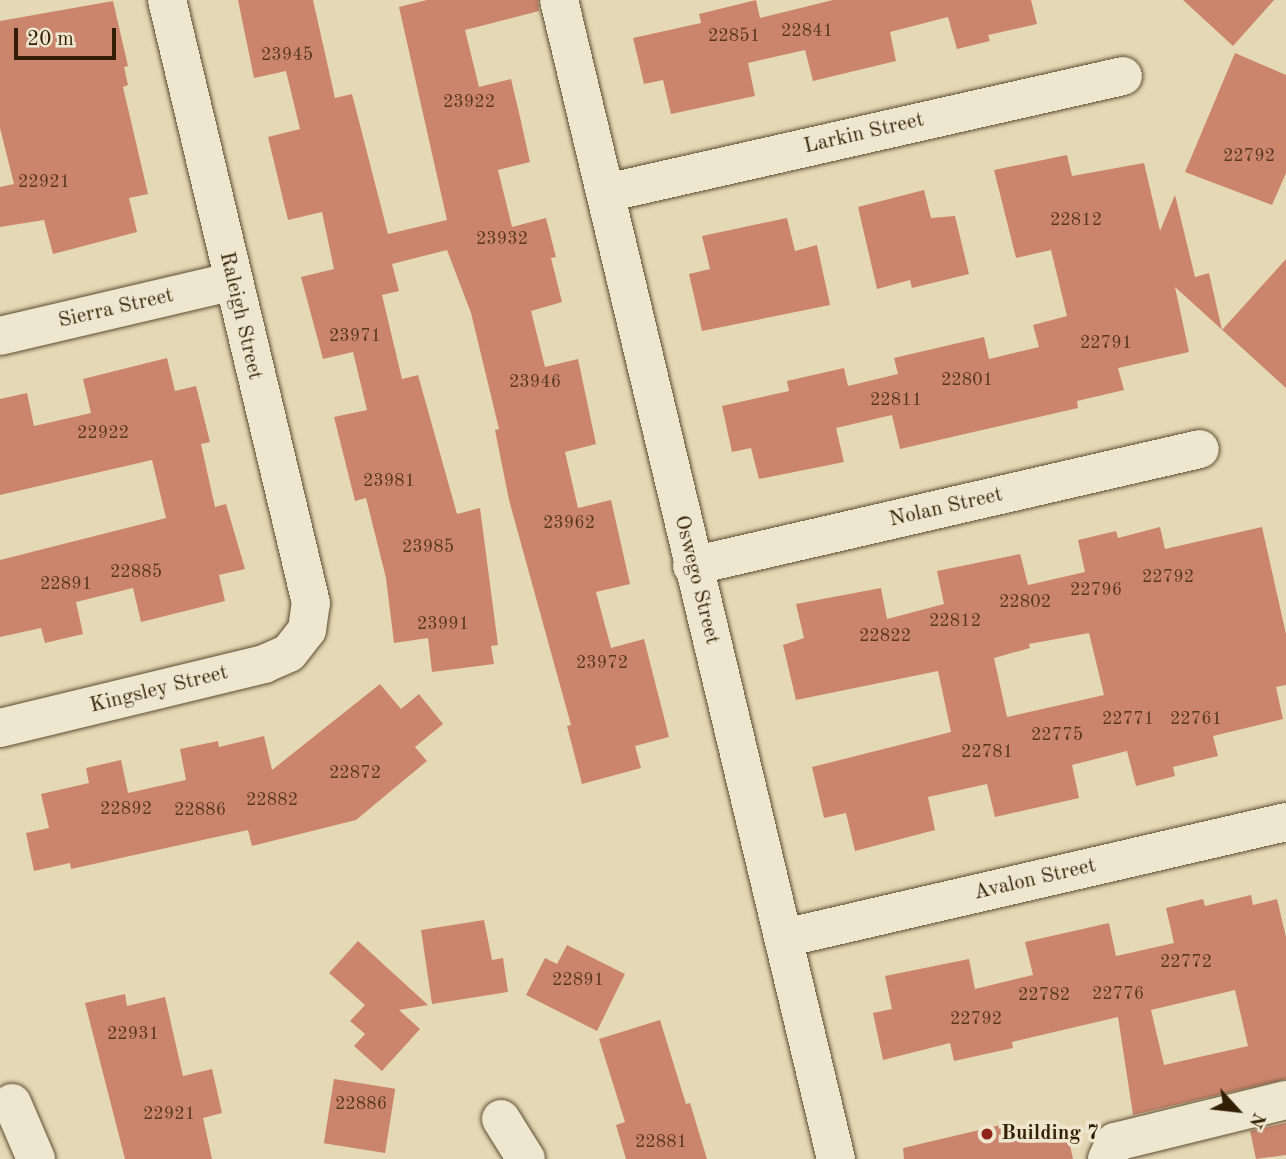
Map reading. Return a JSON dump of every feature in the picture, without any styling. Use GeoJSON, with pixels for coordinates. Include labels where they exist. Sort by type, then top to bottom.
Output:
{"type":"FeatureCollection","features":[{"type":"Feature","properties":{"kind":"street","name":"Raleigh Street"},"geometry":{"type":"LineString","coordinates":[[167,0],[231,282],[311,603],[307,630]]}},
{"type":"Feature","properties":{"kind":"street","name":"Oswego Street"},"geometry":{"type":"LineString","coordinates":[[559,0],[692,566],[836,1159]]}},
{"type":"Feature","properties":{"kind":"street","name":"Larkin Street"},"geometry":{"type":"LineString","coordinates":[[606,193],[1123,76]]}},
{"type":"Feature","properties":{"kind":"street","name":"Sierra Street"},"geometry":{"type":"LineString","coordinates":[[0,336],[231,282]]}},
{"type":"Feature","properties":{"kind":"street","name":"Nolan Street"},"geometry":{"type":"LineString","coordinates":[[692,566],[1200,449]]}},
{"type":"Feature","properties":{"kind":"street","name":"Kingsley Street"},"geometry":{"type":"LineString","coordinates":[[0,728],[264,664],[289,653],[307,630]]}},
{"type":"Feature","properties":{"kind":"street","name":"Avalon Street"},"geometry":{"type":"LineString","coordinates":[[784,938],[1286,822]]}},
{"type":"Feature","properties":{"kind":"street"},"geometry":{"type":"LineString","coordinates":[[1107,1159],[1115,1142],[1286,1100]]}},
{"type":"Feature","properties":{"kind":"street"},"geometry":{"type":"LineString","coordinates":[[12,1102],[36,1159]]}},
{"type":"Feature","properties":{"kind":"street"},"geometry":{"type":"LineString","coordinates":[[501,1119],[526,1159]]}},
{"type":"Feature","properties":{"kind":"building"},"geometry":{"type":"Polygon","coordinates":[[[238,0],[313,0],[335,98],[352,94],[388,234],[447,220],[399,7],[427,0],[538,0],[539,11],[465,30],[479,87],[511,79],[530,162],[498,170],[512,227],[546,218],[556,257],[551,258],[562,302],[531,311],[545,367],[578,359],[596,444],[565,452],[578,508],[611,500],[630,584],[596,592],[611,648],[644,639],[669,737],[635,746],[641,768],[582,784],[567,726],[571,725],[509,500],[495,430],[499,429],[471,313],[447,250],[392,264],[399,291],[382,295],[402,379],[418,375],[457,514],[480,508],[498,645],[491,646],[494,664],[432,672],[428,638],[394,643],[386,578],[366,498],[355,501],[334,417],[367,410],[353,352],[323,359],[301,277],[334,269],[322,212],[288,220],[268,137],[300,129],[286,71],[254,78],[238,0]]]}},
{"type":"Feature","properties":{"kind":"building"},"geometry":{"type":"Polygon","coordinates":[[[756,0],[760,18],[833,0],[1031,0],[1037,24],[988,35],[990,41],[957,49],[948,17],[890,32],[896,61],[813,81],[805,50],[748,63],[755,96],[671,114],[663,80],[644,84],[633,38],[701,23],[699,14],[756,0]]]}},
{"type":"Feature","properties":{"kind":"building"},"geometry":{"type":"Polygon","coordinates":[[[1183,0],[1274,0],[1233,46],[1183,0]]]}},
{"type":"Feature","properties":{"kind":"building"},"geometry":{"type":"Polygon","coordinates":[[[113,1],[128,66],[124,67],[128,85],[123,87],[148,194],[129,198],[137,232],[53,254],[44,220],[0,227],[0,187],[14,184],[0,128],[0,21],[113,1]]]}},
{"type":"Feature","properties":{"kind":"building"},"geometry":{"type":"Polygon","coordinates":[[[1235,53],[1286,75],[1286,173],[1272,205],[1185,172],[1235,53]]]}},
{"type":"Feature","properties":{"kind":"building"},"geometry":{"type":"Polygon","coordinates":[[[1067,155],[1072,176],[1144,163],[1160,231],[1175,195],[1195,277],[1209,273],[1222,330],[1175,287],[1189,352],[1118,368],[1124,390],[1077,401],[1078,408],[900,449],[892,415],[836,428],[844,462],[759,479],[751,448],[732,452],[722,406],[789,391],[787,381],[844,368],[848,386],[898,374],[894,358],[984,337],[989,359],[1039,347],[1033,325],[1067,316],[1051,250],[1016,258],[994,170],[1067,155]]]}},
{"type":"Feature","properties":{"kind":"building"},"geometry":{"type":"Polygon","coordinates":[[[924,190],[931,218],[955,216],[969,274],[912,288],[910,280],[877,289],[858,207],[924,190]]]}},
{"type":"Feature","properties":{"kind":"building"},"geometry":{"type":"Polygon","coordinates":[[[787,218],[795,251],[817,245],[830,305],[702,331],[689,274],[710,269],[702,236],[787,218]]]}},
{"type":"Feature","properties":{"kind":"building"},"geometry":{"type":"Polygon","coordinates":[[[1286,259],[1286,388],[1222,330],[1286,259]]]}},
{"type":"Feature","properties":{"kind":"building"},"geometry":{"type":"Polygon","coordinates":[[[167,358],[175,391],[196,386],[210,442],[201,444],[215,507],[226,504],[245,569],[219,575],[225,601],[141,622],[133,588],[76,602],[83,634],[45,643],[41,628],[0,637],[0,560],[166,518],[152,460],[0,495],[0,399],[27,393],[34,426],[91,413],[83,379],[167,358]]]}},
{"type":"Feature","properties":{"kind":"building"},"geometry":{"type":"Polygon","coordinates":[[[1160,527],[1165,549],[1262,527],[1286,634],[1286,685],[1276,687],[1283,719],[1213,736],[1218,756],[1173,767],[1175,776],[1136,786],[1127,751],[1072,765],[1079,798],[995,817],[987,784],[928,797],[935,830],[855,851],[846,813],[824,818],[812,767],[951,732],[938,671],[796,700],[783,645],[804,638],[796,604],[881,588],[887,619],[944,604],[937,571],[1020,554],[1028,585],[1085,572],[1078,540],[1116,531],[1118,538],[1160,527]],[[1089,633],[1029,644],[1030,648],[994,658],[1007,717],[1104,695],[1089,633]]]}},
{"type":"Feature","properties":{"kind":"building"},"geometry":{"type":"Polygon","coordinates":[[[380,684],[401,709],[419,694],[443,724],[415,747],[427,761],[356,820],[252,846],[248,830],[71,869],[70,863],[34,871],[26,833],[49,828],[41,794],[89,783],[86,768],[121,760],[128,793],[186,780],[180,749],[218,741],[219,747],[264,736],[272,770],[380,684]]]}},
{"type":"Feature","properties":{"kind":"building"},"geometry":{"type":"Polygon","coordinates":[[[1251,895],[1253,905],[1277,899],[1286,937],[1286,1079],[1133,1115],[1118,1017],[1012,1042],[1013,1048],[954,1061],[950,1043],[883,1060],[873,1013],[892,1009],[885,976],[969,959],[975,989],[1033,975],[1025,942],[1109,923],[1116,956],[1174,943],[1166,908],[1203,899],[1205,906],[1251,895]],[[1235,990],[1151,1010],[1164,1065],[1248,1046],[1235,990]]]}},
{"type":"Feature","properties":{"kind":"building"},"geometry":{"type":"Polygon","coordinates":[[[484,920],[492,960],[503,958],[508,992],[432,1004],[421,930],[484,920]]]}},
{"type":"Feature","properties":{"kind":"building"},"geometry":{"type":"Polygon","coordinates":[[[358,941],[428,1005],[399,1010],[420,1029],[382,1071],[354,1046],[365,1034],[350,1021],[365,1005],[329,973],[358,941]]]}},
{"type":"Feature","properties":{"kind":"building"},"geometry":{"type":"Polygon","coordinates":[[[567,945],[625,974],[597,1031],[526,995],[545,958],[557,964],[567,945]]]}},
{"type":"Feature","properties":{"kind":"building"},"geometry":{"type":"Polygon","coordinates":[[[125,994],[127,1006],[165,997],[183,1076],[212,1069],[222,1113],[203,1118],[212,1159],[125,1159],[85,1003],[125,994]]]}},
{"type":"Feature","properties":{"kind":"building"},"geometry":{"type":"Polygon","coordinates":[[[660,1020],[686,1104],[690,1103],[707,1159],[626,1159],[616,1125],[625,1122],[599,1039],[660,1020]]]}},
{"type":"Feature","properties":{"kind":"building"},"geometry":{"type":"Polygon","coordinates":[[[334,1079],[395,1089],[385,1153],[324,1143],[334,1079]]]}},
{"type":"Feature","properties":{"kind":"building","name":"Building 7"},"geometry":{"type":"Polygon","coordinates":[[[1009,1123],[1013,1141],[1067,1131],[1073,1159],[904,1159],[903,1148],[1009,1123]]]}},
{"type":"Feature","properties":{"kind":"building"},"geometry":{"type":"Polygon","coordinates":[[[1286,1123],[1286,1155],[1256,1159],[1250,1131],[1286,1123]]]}},
{"type":"Feature","properties":{"kind":"place","name":"Building 7"},"geometry":{"type":"Point","coordinates":[987,1134]}}]}
